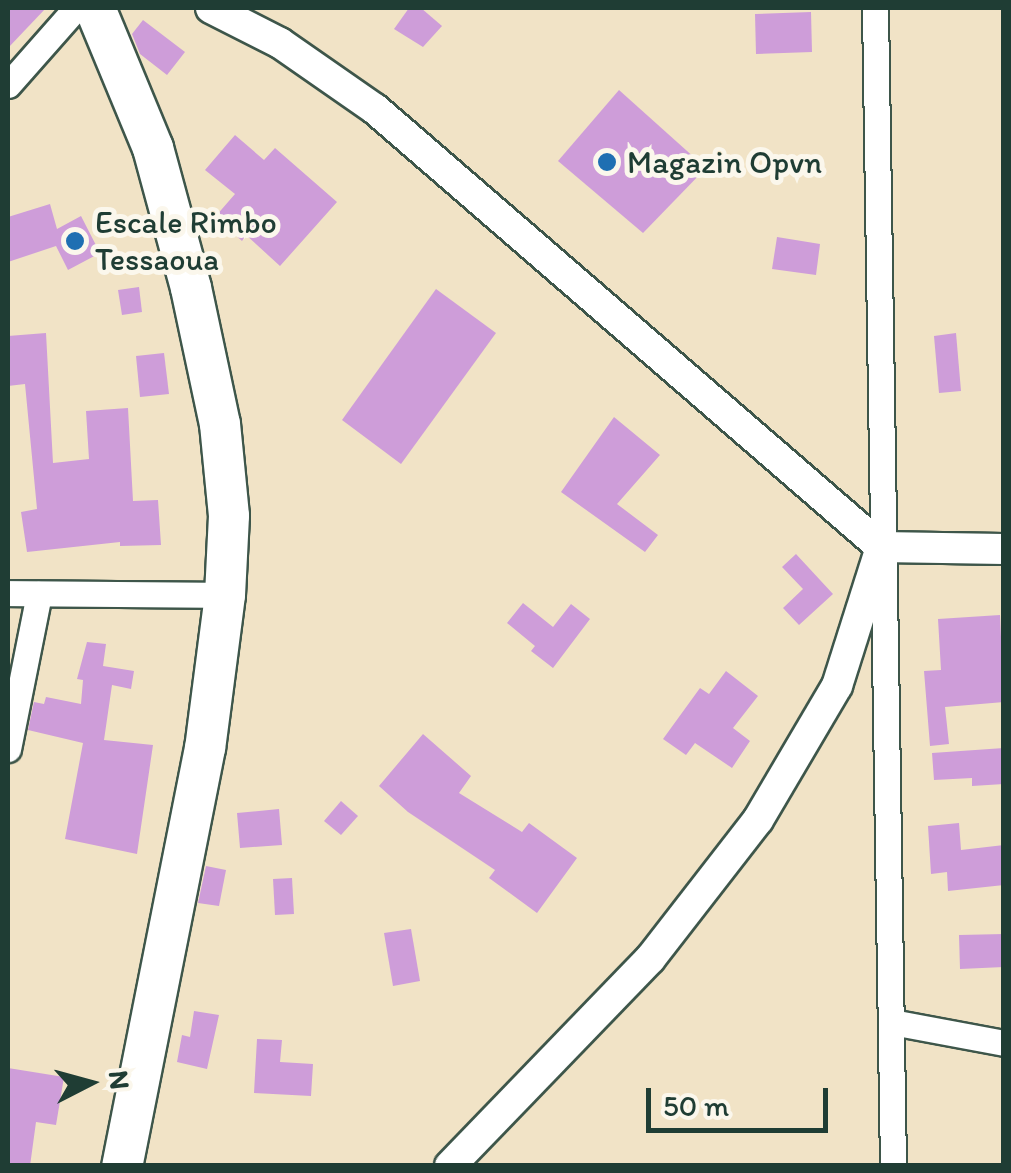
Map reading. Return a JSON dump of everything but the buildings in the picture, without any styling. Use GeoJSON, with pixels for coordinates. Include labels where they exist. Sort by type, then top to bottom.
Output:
{"type":"FeatureCollection","features":[{"type":"Feature","properties":{"kind":"highway"},"geometry":{"type":"LineString","coordinates":[[95,8],[153,148],[191,288],[220,424],[228,516],[225,595],[205,748],[122,1166]]}},
{"type":"Feature","properties":{"kind":"street"},"geometry":{"type":"LineString","coordinates":[[8,85],[76,8]]}},
{"type":"Feature","properties":{"kind":"street"},"geometry":{"type":"LineString","coordinates":[[211,8],[280,42],[375,109],[882,547],[1004,549]]}},
{"type":"Feature","properties":{"kind":"street"},"geometry":{"type":"LineString","coordinates":[[875,8],[893,1166]]}},
{"type":"Feature","properties":{"kind":"street"},"geometry":{"type":"LineString","coordinates":[[450,1166],[650,959],[758,820],[837,686],[882,547]]}},
{"type":"Feature","properties":{"kind":"street"},"geometry":{"type":"LineString","coordinates":[[8,594],[225,595]]}},
{"type":"Feature","properties":{"kind":"street"},"geometry":{"type":"LineString","coordinates":[[8,748],[39,594]]}},
{"type":"Feature","properties":{"kind":"street"},"geometry":{"type":"LineString","coordinates":[[892,1022],[1004,1043]]}},
{"type":"Feature","properties":{"kind":"place","name":"Magazin Opvn"},"geometry":{"type":"Point","coordinates":[607,162]}},
{"type":"Feature","properties":{"kind":"place","name":"Escale Rimbo Tessaoua"},"geometry":{"type":"Point","coordinates":[75,241]}}]}
